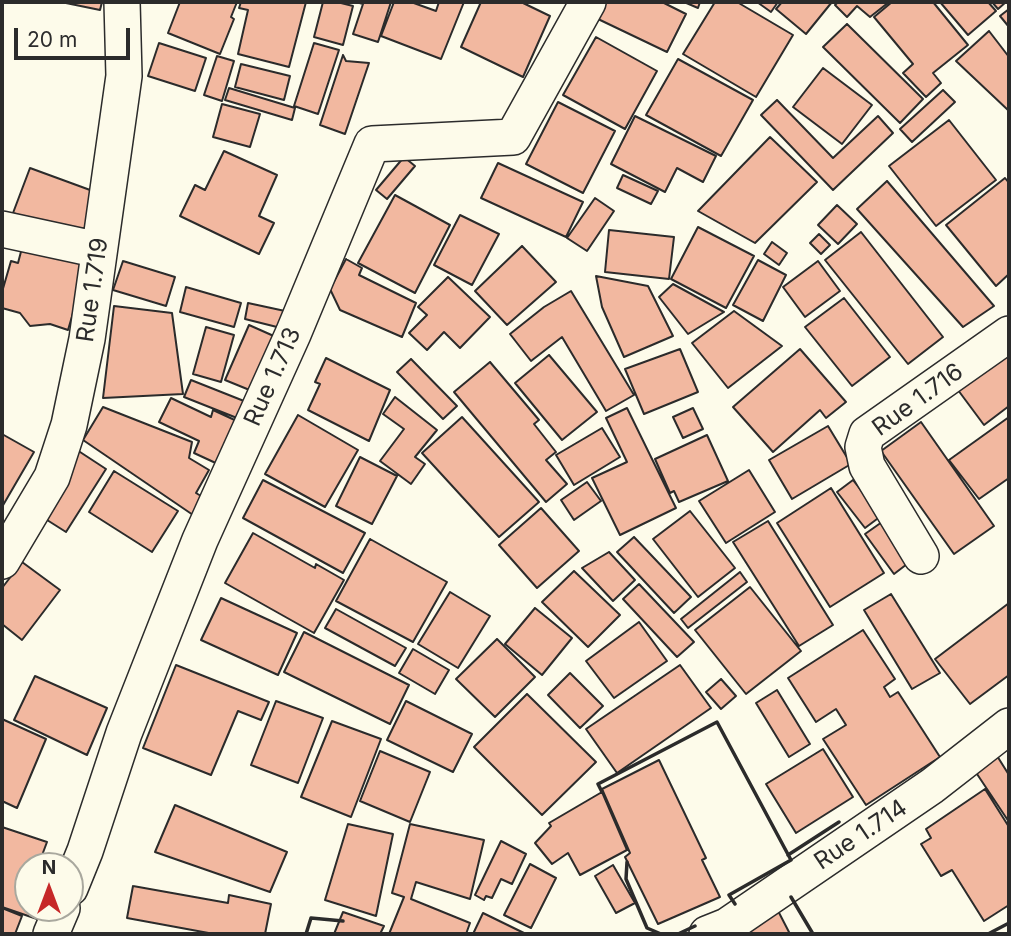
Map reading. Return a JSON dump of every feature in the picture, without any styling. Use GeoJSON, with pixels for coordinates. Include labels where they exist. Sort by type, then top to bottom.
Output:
{"type":"FeatureCollection","features":[{"type":"Feature","properties":{"kind":"street","name":"Rue 1.719"},"geometry":{"type":"LineString","coordinates":[[2,561],[52,477],[69,425],[87,339],[124,76],[122,2]]}},
{"type":"Feature","properties":{"kind":"street","name":"Rue 1.713"},"geometry":{"type":"LineString","coordinates":[[84,852],[124,733],[200,540],[293,334],[372,144],[513,137],[588,2]]}},
{"type":"Feature","properties":{"kind":"street"},"geometry":{"type":"LineString","coordinates":[[2,229],[99,250]]}},
{"type":"Feature","properties":{"kind":"street","name":"Rue 1.716"},"geometry":{"type":"LineString","coordinates":[[921,555],[867,466],[863,447],[867,435],[1009,334]]}},
{"type":"Feature","properties":{"kind":"street","name":"Rue 1.714"},"geometry":{"type":"LineString","coordinates":[[707,934],[727,926],[932,786],[1009,726]]}},
{"type":"Feature","properties":{"kind":"building"},"geometry":{"type":"Polygon","coordinates":[[[61,2],[102,2],[100,10],[61,2]]]}},
{"type":"Feature","properties":{"kind":"building"},"geometry":{"type":"Polygon","coordinates":[[[180,2],[237,2],[231,17],[234,19],[220,54],[168,33],[180,2]]]}},
{"type":"Feature","properties":{"kind":"building"},"geometry":{"type":"Polygon","coordinates":[[[241,2],[306,2],[289,67],[238,54],[248,10],[239,8],[241,2]]]}},
{"type":"Feature","properties":{"kind":"building"},"geometry":{"type":"Polygon","coordinates":[[[323,2],[353,6],[343,45],[314,37],[323,2]]]}},
{"type":"Feature","properties":{"kind":"building"},"geometry":{"type":"Polygon","coordinates":[[[356,2],[391,2],[378,42],[353,34],[363,4],[356,2]]]}},
{"type":"Feature","properties":{"kind":"building"},"geometry":{"type":"Polygon","coordinates":[[[394,2],[411,2],[436,11],[439,2],[464,2],[441,59],[381,36],[394,2]]]}},
{"type":"Feature","properties":{"kind":"building"},"geometry":{"type":"Polygon","coordinates":[[[481,2],[521,2],[550,16],[523,77],[461,47],[481,2]]]}},
{"type":"Feature","properties":{"kind":"building"},"geometry":{"type":"Polygon","coordinates":[[[606,2],[662,2],[686,14],[667,52],[598,19],[606,2]]]}},
{"type":"Feature","properties":{"kind":"building"},"geometry":{"type":"Polygon","coordinates":[[[684,2],[700,2],[698,8],[684,2]]]}},
{"type":"Feature","properties":{"kind":"building"},"geometry":{"type":"Polygon","coordinates":[[[715,2],[737,2],[793,35],[756,97],[683,54],[715,2]]]}},
{"type":"Feature","properties":{"kind":"building"},"geometry":{"type":"Polygon","coordinates":[[[757,2],[778,2],[771,12],[757,2]]]}},
{"type":"Feature","properties":{"kind":"building"},"geometry":{"type":"Polygon","coordinates":[[[782,2],[832,2],[806,34],[776,9],[782,2]]]}},
{"type":"Feature","properties":{"kind":"building"},"geometry":{"type":"Polygon","coordinates":[[[838,2],[889,2],[870,17],[857,6],[847,17],[835,5],[838,2]]]}},
{"type":"Feature","properties":{"kind":"building"},"geometry":{"type":"Polygon","coordinates":[[[892,2],[933,2],[968,45],[933,73],[941,83],[926,97],[903,73],[913,64],[874,17],[892,2]]]}},
{"type":"Feature","properties":{"kind":"building"},"geometry":{"type":"Polygon","coordinates":[[[940,2],[988,2],[996,11],[968,35],[940,2]]]}},
{"type":"Feature","properties":{"kind":"building"},"geometry":{"type":"Polygon","coordinates":[[[992,2],[1006,2],[998,9],[992,2]]]}},
{"type":"Feature","properties":{"kind":"building"},"geometry":{"type":"Polygon","coordinates":[[[1009,9],[1009,27],[1000,16],[1009,9]]]}},
{"type":"Feature","properties":{"kind":"building"},"geometry":{"type":"Polygon","coordinates":[[[847,24],[923,99],[900,123],[823,47],[847,24]]]}},
{"type":"Feature","properties":{"kind":"building"},"geometry":{"type":"Polygon","coordinates":[[[989,31],[1009,57],[1009,111],[956,61],[989,31]]]}},
{"type":"Feature","properties":{"kind":"building"},"geometry":{"type":"Polygon","coordinates":[[[596,37],[657,71],[625,129],[563,95],[596,37]]]}},
{"type":"Feature","properties":{"kind":"building"},"geometry":{"type":"Polygon","coordinates":[[[159,43],[206,58],[195,91],[148,76],[159,43]]]}},
{"type":"Feature","properties":{"kind":"building"},"geometry":{"type":"Polygon","coordinates":[[[314,43],[339,50],[318,114],[294,106],[314,43]]]}},
{"type":"Feature","properties":{"kind":"building"},"geometry":{"type":"Polygon","coordinates":[[[343,55],[346,61],[369,63],[345,134],[320,125],[343,55]]]}},
{"type":"Feature","properties":{"kind":"building"},"geometry":{"type":"Polygon","coordinates":[[[217,56],[234,61],[222,101],[204,95],[217,56]]]}},
{"type":"Feature","properties":{"kind":"building"},"geometry":{"type":"Polygon","coordinates":[[[678,59],[753,100],[721,156],[646,115],[678,59]]]}},
{"type":"Feature","properties":{"kind":"building"},"geometry":{"type":"Polygon","coordinates":[[[241,64],[290,76],[284,100],[235,87],[241,64]]]}},
{"type":"Feature","properties":{"kind":"building"},"geometry":{"type":"Polygon","coordinates":[[[823,68],[872,105],[842,144],[793,107],[823,68]]]}},
{"type":"Feature","properties":{"kind":"building"},"geometry":{"type":"Polygon","coordinates":[[[229,88],[295,108],[292,120],[225,100],[229,88]]]}},
{"type":"Feature","properties":{"kind":"building"},"geometry":{"type":"Polygon","coordinates":[[[943,90],[955,102],[912,142],[900,129],[943,90]]]}},
{"type":"Feature","properties":{"kind":"building"},"geometry":{"type":"Polygon","coordinates":[[[777,100],[833,158],[878,116],[893,133],[833,190],[761,115],[777,100]]]}},
{"type":"Feature","properties":{"kind":"building"},"geometry":{"type":"Polygon","coordinates":[[[558,102],[615,131],[583,193],[526,164],[558,102]]]}},
{"type":"Feature","properties":{"kind":"building"},"geometry":{"type":"Polygon","coordinates":[[[222,104],[260,114],[250,147],[213,137],[222,104]]]}},
{"type":"Feature","properties":{"kind":"building"},"geometry":{"type":"Polygon","coordinates":[[[635,116],[716,156],[703,182],[677,168],[665,192],[611,164],[635,116]]]}},
{"type":"Feature","properties":{"kind":"building"},"geometry":{"type":"Polygon","coordinates":[[[949,120],[996,180],[936,226],[889,166],[949,120]]]}},
{"type":"Feature","properties":{"kind":"building"},"geometry":{"type":"Polygon","coordinates":[[[770,137],[817,182],[755,243],[698,211],[770,137]]]}},
{"type":"Feature","properties":{"kind":"building"},"geometry":{"type":"Polygon","coordinates":[[[224,151],[277,175],[259,216],[274,223],[259,254],[180,216],[195,185],[205,190],[224,151]]]}},
{"type":"Feature","properties":{"kind":"building"},"geometry":{"type":"Polygon","coordinates":[[[404,157],[415,166],[387,199],[376,190],[404,157]]]}},
{"type":"Feature","properties":{"kind":"building"},"geometry":{"type":"Polygon","coordinates":[[[498,163],[583,202],[566,237],[481,198],[498,163]]]}},
{"type":"Feature","properties":{"kind":"building"},"geometry":{"type":"Polygon","coordinates":[[[30,168],[101,194],[85,239],[13,213],[30,168]]]}},
{"type":"Feature","properties":{"kind":"building"},"geometry":{"type":"Polygon","coordinates":[[[623,175],[658,191],[651,204],[617,188],[623,175]]]}},
{"type":"Feature","properties":{"kind":"building"},"geometry":{"type":"Polygon","coordinates":[[[1005,178],[1009,183],[1009,274],[996,286],[946,225],[1005,178]]]}},
{"type":"Feature","properties":{"kind":"building"},"geometry":{"type":"Polygon","coordinates":[[[887,181],[994,306],[963,327],[857,209],[887,181]]]}},
{"type":"Feature","properties":{"kind":"building"},"geometry":{"type":"Polygon","coordinates":[[[395,195],[450,225],[415,293],[358,263],[395,195]]]}},
{"type":"Feature","properties":{"kind":"building"},"geometry":{"type":"Polygon","coordinates":[[[595,198],[614,211],[587,251],[567,238],[595,198]]]}},
{"type":"Feature","properties":{"kind":"building"},"geometry":{"type":"Polygon","coordinates":[[[837,205],[857,224],[838,244],[818,225],[837,205]]]}},
{"type":"Feature","properties":{"kind":"building"},"geometry":{"type":"Polygon","coordinates":[[[460,215],[499,234],[472,285],[434,265],[460,215]]]}},
{"type":"Feature","properties":{"kind":"building"},"geometry":{"type":"Polygon","coordinates":[[[698,227],[754,256],[726,308],[671,279],[698,227]]]}},
{"type":"Feature","properties":{"kind":"building"},"geometry":{"type":"Polygon","coordinates":[[[609,230],[674,237],[669,279],[605,272],[609,230]]]}},
{"type":"Feature","properties":{"kind":"building"},"geometry":{"type":"Polygon","coordinates":[[[861,232],[943,337],[908,364],[825,260],[861,232]]]}},
{"type":"Feature","properties":{"kind":"building"},"geometry":{"type":"Polygon","coordinates":[[[819,234],[830,245],[821,254],[810,243],[819,234]]]}},
{"type":"Feature","properties":{"kind":"building"},"geometry":{"type":"Polygon","coordinates":[[[772,242],[787,253],[779,265],[764,254],[772,242]]]}},
{"type":"Feature","properties":{"kind":"building"},"geometry":{"type":"Polygon","coordinates":[[[23,244],[87,266],[68,330],[50,324],[30,326],[20,313],[2,308],[2,292],[11,261],[18,263],[23,244]]]}},
{"type":"Feature","properties":{"kind":"building"},"geometry":{"type":"Polygon","coordinates":[[[522,246],[556,282],[507,325],[475,291],[522,246]]]}},
{"type":"Feature","properties":{"kind":"building"},"geometry":{"type":"Polygon","coordinates":[[[346,259],[362,268],[359,275],[416,303],[402,337],[340,310],[330,289],[346,259]]]}},
{"type":"Feature","properties":{"kind":"building"},"geometry":{"type":"Polygon","coordinates":[[[758,260],[786,275],[763,321],[733,305],[758,260]]]}},
{"type":"Feature","properties":{"kind":"building"},"geometry":{"type":"Polygon","coordinates":[[[123,261],[175,277],[166,306],[113,290],[123,261]]]}},
{"type":"Feature","properties":{"kind":"building"},"geometry":{"type":"Polygon","coordinates":[[[818,261],[840,291],[805,317],[783,287],[818,261]]]}},
{"type":"Feature","properties":{"kind":"building"},"geometry":{"type":"Polygon","coordinates":[[[596,276],[648,286],[673,336],[624,357],[602,307],[596,276]]]}},
{"type":"Feature","properties":{"kind":"building"},"geometry":{"type":"Polygon","coordinates":[[[448,277],[490,317],[460,348],[444,332],[427,350],[409,333],[427,315],[418,307],[448,277]]]}},
{"type":"Feature","properties":{"kind":"building"},"geometry":{"type":"Polygon","coordinates":[[[673,284],[724,312],[688,334],[659,297],[673,284]]]}},
{"type":"Feature","properties":{"kind":"building"},"geometry":{"type":"Polygon","coordinates":[[[186,287],[241,303],[234,327],[180,312],[186,287]]]}},
{"type":"Feature","properties":{"kind":"building"},"geometry":{"type":"Polygon","coordinates":[[[571,291],[634,395],[606,411],[562,337],[531,361],[510,334],[544,307],[571,291]]]}},
{"type":"Feature","properties":{"kind":"building"},"geometry":{"type":"Polygon","coordinates":[[[844,298],[890,357],[852,386],[805,327],[844,298]]]}},
{"type":"Feature","properties":{"kind":"building"},"geometry":{"type":"Polygon","coordinates":[[[248,303],[285,311],[281,328],[245,319],[248,303]]]}},
{"type":"Feature","properties":{"kind":"building"},"geometry":{"type":"Polygon","coordinates":[[[114,306],[172,313],[183,394],[103,398],[114,306]]]}},
{"type":"Feature","properties":{"kind":"building"},"geometry":{"type":"Polygon","coordinates":[[[734,311],[782,346],[728,388],[692,343],[734,311]]]}},
{"type":"Feature","properties":{"kind":"building"},"geometry":{"type":"Polygon","coordinates":[[[249,325],[276,337],[252,391],[225,380],[249,325]]]}},
{"type":"Feature","properties":{"kind":"building"},"geometry":{"type":"Polygon","coordinates":[[[206,327],[234,335],[221,382],[193,374],[206,327]]]}},
{"type":"Feature","properties":{"kind":"building"},"geometry":{"type":"Polygon","coordinates":[[[1009,344],[1009,406],[984,425],[955,386],[1009,344]]]}},
{"type":"Feature","properties":{"kind":"building"},"geometry":{"type":"Polygon","coordinates":[[[680,349],[698,392],[644,414],[625,369],[680,349]]]}},
{"type":"Feature","properties":{"kind":"building"},"geometry":{"type":"Polygon","coordinates":[[[800,349],[846,402],[826,418],[820,410],[773,452],[733,407],[800,349]]]}},
{"type":"Feature","properties":{"kind":"building"},"geometry":{"type":"Polygon","coordinates":[[[549,355],[597,412],[562,440],[515,383],[549,355]]]}},
{"type":"Feature","properties":{"kind":"building"},"geometry":{"type":"Polygon","coordinates":[[[326,358],[390,390],[369,441],[308,410],[320,384],[315,382],[326,358]]]}},
{"type":"Feature","properties":{"kind":"building"},"geometry":{"type":"Polygon","coordinates":[[[411,359],[457,406],[443,419],[397,372],[411,359]]]}},
{"type":"Feature","properties":{"kind":"building"},"geometry":{"type":"Polygon","coordinates":[[[490,362],[539,420],[534,424],[556,452],[546,460],[567,484],[546,502],[454,392],[490,362]]]}},
{"type":"Feature","properties":{"kind":"building"},"geometry":{"type":"Polygon","coordinates":[[[191,380],[249,403],[242,420],[184,397],[191,380]]]}},
{"type":"Feature","properties":{"kind":"building"},"geometry":{"type":"Polygon","coordinates":[[[395,397],[437,430],[415,457],[425,464],[411,484],[380,461],[404,429],[383,414],[395,397]]]}},
{"type":"Feature","properties":{"kind":"building"},"geometry":{"type":"Polygon","coordinates":[[[171,398],[211,417],[213,410],[239,422],[220,465],[194,453],[199,441],[159,422],[171,398]]]}},
{"type":"Feature","properties":{"kind":"building"},"geometry":{"type":"Polygon","coordinates":[[[103,407],[192,442],[189,458],[209,470],[196,493],[206,499],[196,517],[83,440],[103,407]]]}},
{"type":"Feature","properties":{"kind":"building"},"geometry":{"type":"Polygon","coordinates":[[[627,408],[676,508],[620,535],[592,478],[627,462],[606,418],[627,408]]]}},
{"type":"Feature","properties":{"kind":"building"},"geometry":{"type":"Polygon","coordinates":[[[693,408],[703,429],[683,438],[673,417],[693,408]]]}},
{"type":"Feature","properties":{"kind":"building"},"geometry":{"type":"Polygon","coordinates":[[[298,415],[358,450],[325,507],[265,474],[298,415]]]}},
{"type":"Feature","properties":{"kind":"building"},"geometry":{"type":"Polygon","coordinates":[[[462,417],[539,502],[499,537],[422,453],[462,417]]]}},
{"type":"Feature","properties":{"kind":"building"},"geometry":{"type":"Polygon","coordinates":[[[1009,417],[1009,478],[979,499],[949,460],[1009,417]]]}},
{"type":"Feature","properties":{"kind":"building"},"geometry":{"type":"Polygon","coordinates":[[[921,422],[994,526],[954,554],[881,451],[921,422]]]}},
{"type":"Feature","properties":{"kind":"building"},"geometry":{"type":"Polygon","coordinates":[[[828,426],[851,464],[792,499],[769,460],[828,426]]]}},
{"type":"Feature","properties":{"kind":"building"},"geometry":{"type":"Polygon","coordinates":[[[602,428],[620,457],[574,485],[556,455],[602,428]]]}},
{"type":"Feature","properties":{"kind":"building"},"geometry":{"type":"Polygon","coordinates":[[[2,434],[34,452],[2,507],[2,434]]]}},
{"type":"Feature","properties":{"kind":"building"},"geometry":{"type":"Polygon","coordinates":[[[707,435],[728,481],[679,502],[674,491],[670,493],[655,459],[707,435]]]}},
{"type":"Feature","properties":{"kind":"building"},"geometry":{"type":"Polygon","coordinates":[[[77,450],[106,469],[66,532],[36,513],[77,450]]]}},
{"type":"Feature","properties":{"kind":"building"},"geometry":{"type":"Polygon","coordinates":[[[360,457],[397,476],[372,524],[336,506],[360,457]]]}},
{"type":"Feature","properties":{"kind":"building"},"geometry":{"type":"Polygon","coordinates":[[[749,470],[775,512],[726,543],[699,501],[749,470]]]}},
{"type":"Feature","properties":{"kind":"building"},"geometry":{"type":"Polygon","coordinates":[[[114,471],[178,511],[152,552],[89,512],[114,471]]]}},
{"type":"Feature","properties":{"kind":"building"},"geometry":{"type":"Polygon","coordinates":[[[263,480],[365,533],[343,573],[243,518],[263,480]]]}},
{"type":"Feature","properties":{"kind":"building"},"geometry":{"type":"Polygon","coordinates":[[[853,480],[881,516],[865,528],[837,492],[853,480]]]}},
{"type":"Feature","properties":{"kind":"building"},"geometry":{"type":"Polygon","coordinates":[[[587,482],[601,501],[574,520],[561,500],[587,482]]]}},
{"type":"Feature","properties":{"kind":"building"},"geometry":{"type":"Polygon","coordinates":[[[831,488],[884,573],[830,607],[777,523],[831,488]]]}},
{"type":"Feature","properties":{"kind":"building"},"geometry":{"type":"Polygon","coordinates":[[[541,508],[579,551],[537,588],[499,545],[541,508]]]}},
{"type":"Feature","properties":{"kind":"building"},"geometry":{"type":"Polygon","coordinates":[[[690,511],[735,568],[698,597],[653,539],[690,511]]]}},
{"type":"Feature","properties":{"kind":"building"},"geometry":{"type":"Polygon","coordinates":[[[768,521],[833,625],[799,646],[733,542],[768,521]]]}},
{"type":"Feature","properties":{"kind":"building"},"geometry":{"type":"Polygon","coordinates":[[[882,522],[911,561],[894,574],[865,534],[882,522]]]}},
{"type":"Feature","properties":{"kind":"building"},"geometry":{"type":"Polygon","coordinates":[[[253,533],[315,568],[316,564],[344,580],[314,633],[225,583],[253,533]]]}},
{"type":"Feature","properties":{"kind":"building"},"geometry":{"type":"Polygon","coordinates":[[[634,537],[691,597],[674,613],[617,552],[634,537]]]}},
{"type":"Feature","properties":{"kind":"building"},"geometry":{"type":"Polygon","coordinates":[[[370,539],[447,582],[413,642],[336,601],[370,539]]]}},
{"type":"Feature","properties":{"kind":"building"},"geometry":{"type":"Polygon","coordinates":[[[609,552],[635,580],[613,601],[582,568],[609,552]]]}},
{"type":"Feature","properties":{"kind":"building"},"geometry":{"type":"Polygon","coordinates":[[[22,562],[60,590],[22,640],[2,624],[2,588],[22,562]]]}},
{"type":"Feature","properties":{"kind":"building"},"geometry":{"type":"Polygon","coordinates":[[[574,571],[620,615],[588,647],[542,602],[574,571]]]}},
{"type":"Feature","properties":{"kind":"building"},"geometry":{"type":"Polygon","coordinates":[[[740,572],[747,582],[688,628],[681,619],[740,572]]]}},
{"type":"Feature","properties":{"kind":"building"},"geometry":{"type":"Polygon","coordinates":[[[639,584],[694,642],[677,657],[623,599],[639,584]]]}},
{"type":"Feature","properties":{"kind":"building"},"geometry":{"type":"Polygon","coordinates":[[[750,587],[801,651],[746,694],[695,630],[750,587]]]}},
{"type":"Feature","properties":{"kind":"building"},"geometry":{"type":"Polygon","coordinates":[[[450,592],[490,616],[458,668],[418,644],[450,592]]]}},
{"type":"Feature","properties":{"kind":"building"},"geometry":{"type":"Polygon","coordinates":[[[891,594],[940,673],[912,689],[864,610],[891,594]]]}},
{"type":"Feature","properties":{"kind":"building"},"geometry":{"type":"Polygon","coordinates":[[[221,598],[297,633],[278,675],[201,640],[221,598]]]}},
{"type":"Feature","properties":{"kind":"building"},"geometry":{"type":"Polygon","coordinates":[[[1009,603],[1009,675],[970,704],[935,659],[1009,603]]]}},
{"type":"Feature","properties":{"kind":"building"},"geometry":{"type":"Polygon","coordinates":[[[535,608],[572,638],[542,675],[505,644],[535,608]]]}},
{"type":"Feature","properties":{"kind":"building"},"geometry":{"type":"Polygon","coordinates":[[[336,609],[406,648],[395,666],[325,628],[336,609]]]}},
{"type":"Feature","properties":{"kind":"building"},"geometry":{"type":"Polygon","coordinates":[[[639,622],[667,661],[614,698],[586,661],[639,622]]]}},
{"type":"Feature","properties":{"kind":"building"},"geometry":{"type":"Polygon","coordinates":[[[863,630],[895,679],[884,687],[890,697],[898,692],[940,757],[866,805],[823,739],[846,725],[836,709],[816,722],[788,678],[863,630]]]}},
{"type":"Feature","properties":{"kind":"building"},"geometry":{"type":"Polygon","coordinates":[[[304,632],[409,685],[390,724],[284,672],[304,632]]]}},
{"type":"Feature","properties":{"kind":"building"},"geometry":{"type":"Polygon","coordinates":[[[497,639],[535,677],[495,717],[456,679],[497,639]]]}},
{"type":"Feature","properties":{"kind":"building"},"geometry":{"type":"Polygon","coordinates":[[[413,649],[449,670],[435,694],[399,673],[413,649]]]}},
{"type":"Feature","properties":{"kind":"building"},"geometry":{"type":"Polygon","coordinates":[[[176,665],[269,702],[261,720],[238,711],[211,775],[143,748],[176,665]]]}},
{"type":"Feature","properties":{"kind":"building"},"geometry":{"type":"Polygon","coordinates":[[[680,665],[711,708],[617,773],[586,729],[680,665]]]}},
{"type":"Feature","properties":{"kind":"building"},"geometry":{"type":"Polygon","coordinates":[[[570,673],[603,706],[580,728],[548,695],[570,673]]]}},
{"type":"Feature","properties":{"kind":"building"},"geometry":{"type":"Polygon","coordinates":[[[35,676],[107,708],[87,755],[14,720],[35,676]]]}},
{"type":"Feature","properties":{"kind":"building"},"geometry":{"type":"Polygon","coordinates":[[[721,679],[736,696],[721,709],[706,692],[721,679]]]}},
{"type":"Feature","properties":{"kind":"building"},"geometry":{"type":"Polygon","coordinates":[[[777,690],[810,744],[789,757],[756,703],[777,690]]]}},
{"type":"Feature","properties":{"kind":"building"},"geometry":{"type":"Polygon","coordinates":[[[527,694],[596,762],[542,815],[474,747],[527,694]]]}},
{"type":"Feature","properties":{"kind":"building"},"geometry":{"type":"Polygon","coordinates":[[[276,701],[323,718],[298,783],[251,765],[276,701]]]}},
{"type":"Feature","properties":{"kind":"building"},"geometry":{"type":"Polygon","coordinates":[[[406,701],[472,734],[453,772],[387,740],[406,701]]]}},
{"type":"Feature","properties":{"kind":"building"},"geometry":{"type":"Polygon","coordinates":[[[2,719],[46,739],[17,808],[2,801],[2,719]]]}},
{"type":"Feature","properties":{"kind":"building"},"geometry":{"type":"Polygon","coordinates":[[[332,721],[381,739],[351,817],[301,797],[332,721]]]}},
{"type":"Feature","properties":{"kind":"building"},"geometry":{"type":"Polygon","coordinates":[[[823,749],[853,797],[796,833],[766,784],[823,749]]]}},
{"type":"Feature","properties":{"kind":"building"},"geometry":{"type":"Polygon","coordinates":[[[380,751],[430,772],[410,822],[360,801],[380,751]]]}},
{"type":"Feature","properties":{"kind":"building"},"geometry":{"type":"Polygon","coordinates":[[[994,751],[1009,775],[1009,822],[973,768],[994,751]]]}},
{"type":"Feature","properties":{"kind":"building"},"geometry":{"type":"Polygon","coordinates":[[[659,760],[706,858],[702,860],[720,897],[658,924],[625,857],[630,853],[602,789],[659,760]]]}},
{"type":"Feature","properties":{"kind":"building"},"geometry":{"type":"Polygon","coordinates":[[[985,789],[1009,827],[1009,905],[984,921],[952,870],[941,876],[921,844],[931,838],[926,829],[985,789]]]}},
{"type":"Feature","properties":{"kind":"building"},"geometry":{"type":"Polygon","coordinates":[[[602,792],[627,850],[580,875],[568,853],[552,864],[535,843],[551,826],[549,823],[602,792]]]}},
{"type":"Feature","properties":{"kind":"building"},"geometry":{"type":"Polygon","coordinates":[[[175,805],[287,852],[270,892],[155,852],[175,805]]]}},
{"type":"Feature","properties":{"kind":"building"},"geometry":{"type":"Polygon","coordinates":[[[348,824],[393,834],[376,916],[325,900],[348,824]]]}},
{"type":"Feature","properties":{"kind":"building"},"geometry":{"type":"Polygon","coordinates":[[[410,824],[484,840],[470,899],[416,882],[411,899],[470,923],[466,934],[389,934],[404,897],[392,893],[410,824]]]}},
{"type":"Feature","properties":{"kind":"building"},"geometry":{"type":"Polygon","coordinates":[[[2,827],[47,842],[43,852],[14,852],[14,911],[2,907],[2,827]]]}},
{"type":"Feature","properties":{"kind":"building"},"geometry":{"type":"Polygon","coordinates":[[[501,841],[526,854],[512,884],[501,879],[492,898],[486,896],[484,900],[475,895],[501,841]]]}},
{"type":"Feature","properties":{"kind":"building"},"geometry":{"type":"Polygon","coordinates":[[[530,864],[556,878],[531,928],[504,915],[530,864]]]}},
{"type":"Feature","properties":{"kind":"building"},"geometry":{"type":"Polygon","coordinates":[[[613,865],[635,903],[616,913],[595,876],[613,865]]]}},
{"type":"Feature","properties":{"kind":"building"},"geometry":{"type":"Polygon","coordinates":[[[133,886],[228,903],[229,895],[271,904],[265,934],[214,934],[127,918],[133,886]]]}},
{"type":"Feature","properties":{"kind":"building"},"geometry":{"type":"Polygon","coordinates":[[[775,905],[790,934],[740,934],[775,905]]]}},
{"type":"Feature","properties":{"kind":"building"},"geometry":{"type":"Polygon","coordinates":[[[2,908],[14,913],[14,922],[20,922],[15,934],[2,934],[2,908]]]}},
{"type":"Feature","properties":{"kind":"building"},"geometry":{"type":"Polygon","coordinates":[[[343,912],[384,926],[380,934],[334,934],[343,912]]]}},
{"type":"Feature","properties":{"kind":"building"},"geometry":{"type":"Polygon","coordinates":[[[483,913],[526,934],[473,934],[483,913]]]}},
{"type":"Feature","properties":{"kind":"wall"},"geometry":{"type":"LineString","coordinates":[[602,792],[598,784],[717,722],[791,860],[729,895],[735,904]]}},
{"type":"Feature","properties":{"kind":"wall"},"geometry":{"type":"LineString","coordinates":[[788,855],[839,822]]}},
{"type":"Feature","properties":{"kind":"wall"},"geometry":{"type":"LineString","coordinates":[[627,862],[626,879],[647,928],[661,934]]}},
{"type":"Feature","properties":{"kind":"wall"},"geometry":{"type":"LineString","coordinates":[[791,897],[813,934]]}},
{"type":"Feature","properties":{"kind":"wall"},"geometry":{"type":"LineString","coordinates":[[306,934],[311,918],[343,921]]}},
{"type":"Feature","properties":{"kind":"wall"},"geometry":{"type":"LineString","coordinates":[[988,934],[1009,923]]}},
{"type":"Feature","properties":{"kind":"wall"},"geometry":{"type":"LineString","coordinates":[[678,934],[695,926]]}}]}
